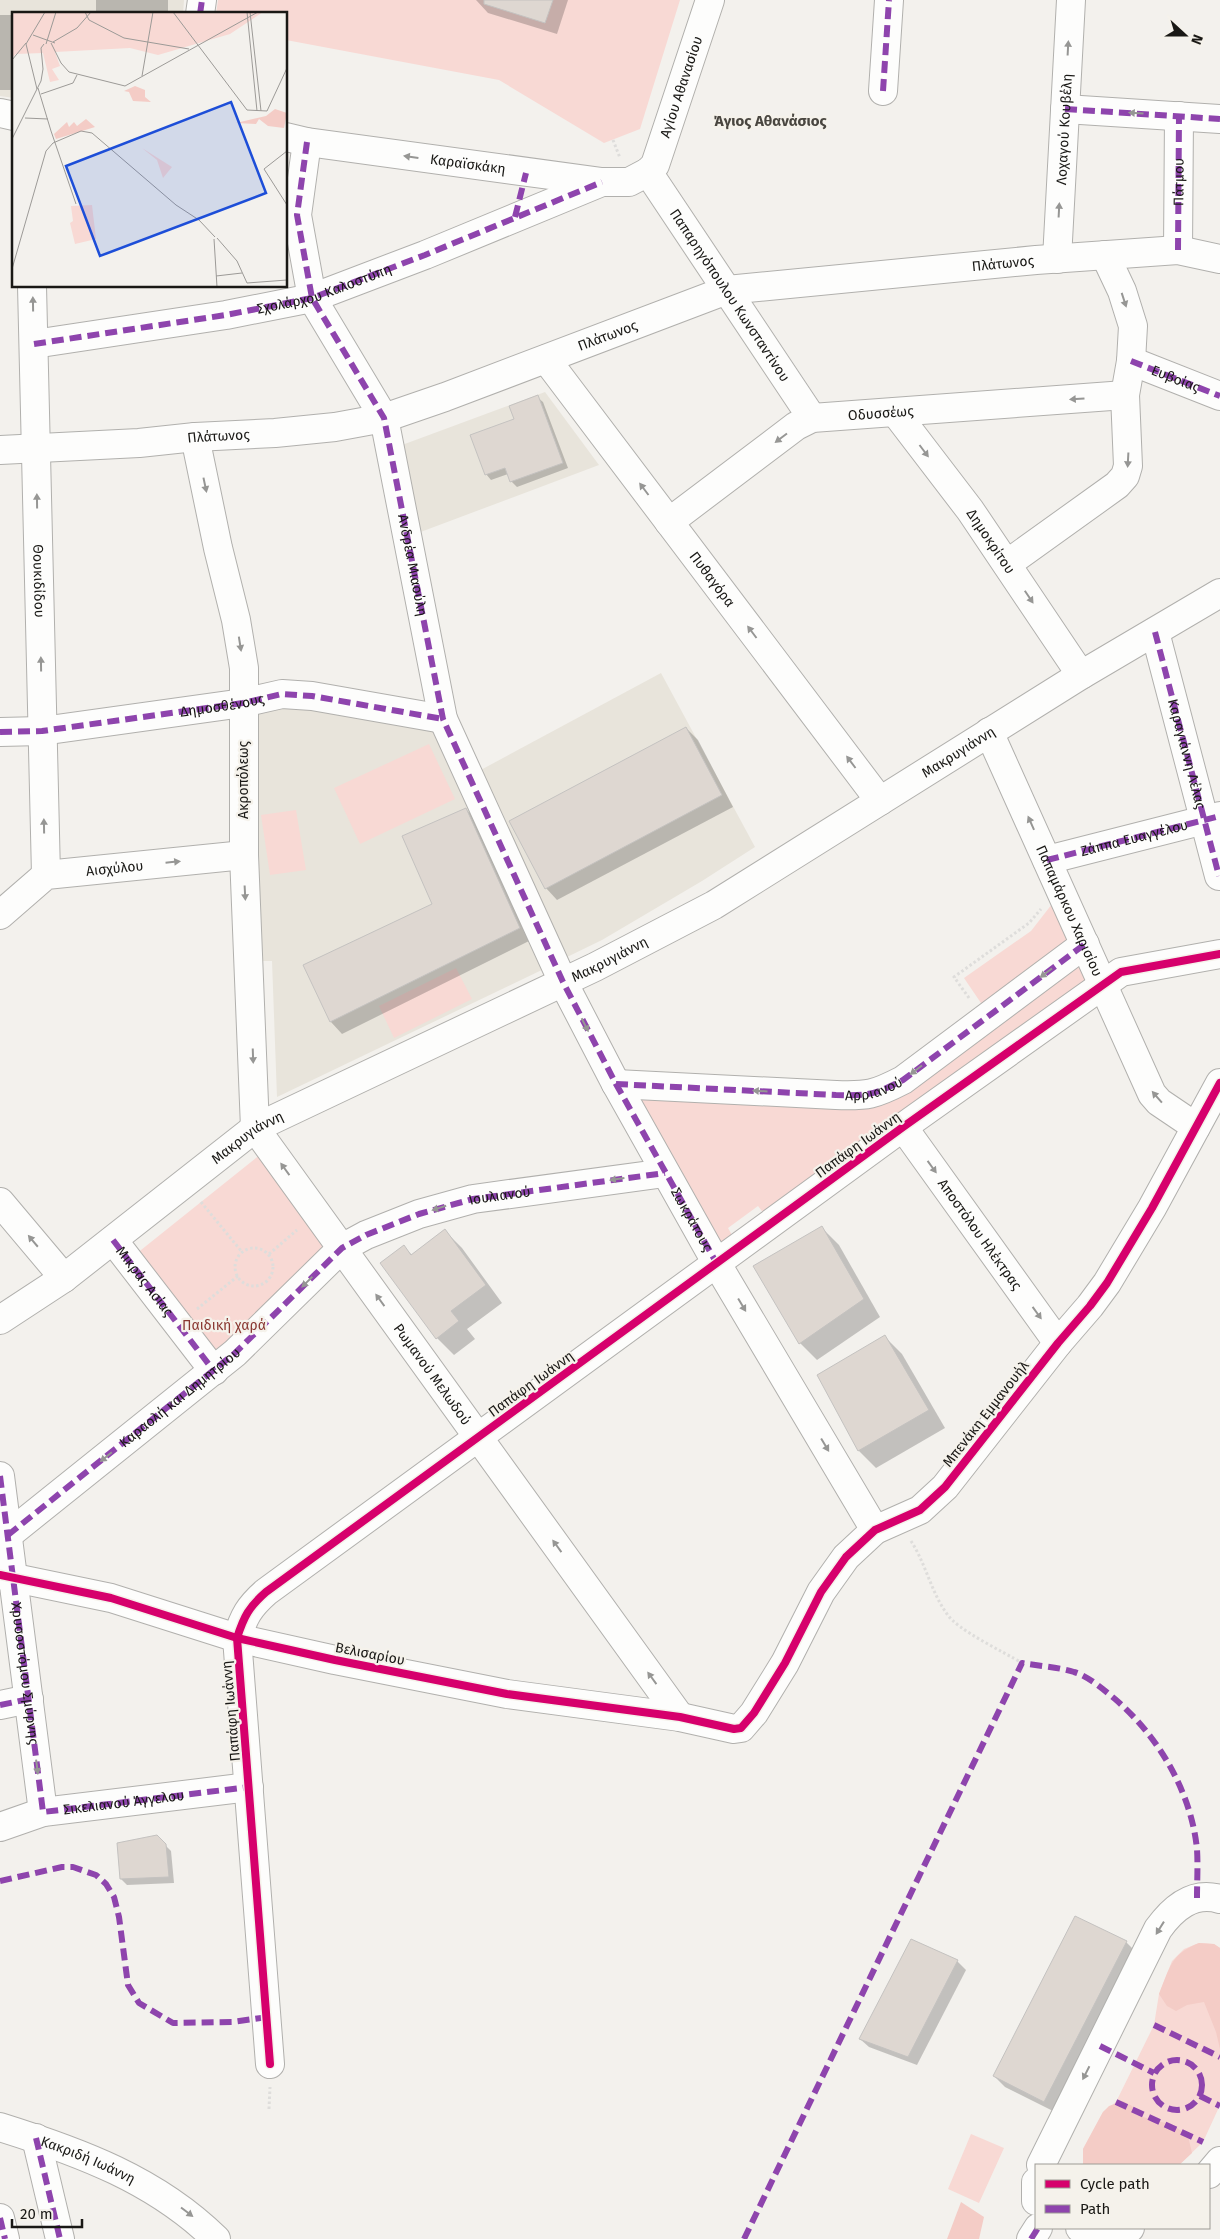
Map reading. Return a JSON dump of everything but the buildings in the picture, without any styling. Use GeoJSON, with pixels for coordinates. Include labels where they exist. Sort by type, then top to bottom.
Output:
{"type":"FeatureCollection","features":[{"type":"Feature","properties":{"kind":"street","name":"Αγίου Αθανασίου"},"geometry":{"type":"LineString","coordinates":[[648,172],[655,165],[710,0]]}},
{"type":"Feature","properties":{"kind":"street"},"geometry":{"type":"LineString","coordinates":[[883,90],[889,0]]}},
{"type":"Feature","properties":{"kind":"street","name":"Λοχαγού Κουβέλη"},"geometry":{"type":"LineString","coordinates":[[1056,259],[1070,0]]}},
{"type":"Feature","properties":{"kind":"street"},"geometry":{"type":"LineString","coordinates":[[1065,109],[1220,119]]}},
{"type":"Feature","properties":{"kind":"street","name":"Πάτμου"},"geometry":{"type":"LineString","coordinates":[[1178,250],[1180,116]]}},
{"type":"Feature","properties":{"kind":"street","name":"Καραϊσκάκη"},"geometry":{"type":"LineString","coordinates":[[297,140],[602,182],[629,182],[648,172]]}},
{"type":"Feature","properties":{"kind":"street","name":"Ανδρέα Μιαούλη"},"geometry":{"type":"LineString","coordinates":[[297,140],[297,215],[312,298],[384,418],[443,719],[563,982]]}},
{"type":"Feature","properties":{"kind":"street","name":"Παπαρηγόπουλου Κωνσταντίνου"},"geometry":{"type":"LineString","coordinates":[[648,172],[812,418]]}},
{"type":"Feature","properties":{"kind":"street"},"geometry":{"type":"LineString","coordinates":[[515,217],[526,173]]}},
{"type":"Feature","properties":{"kind":"street","name":"Σχολάρχου Καλοστύπη"},"geometry":{"type":"LineString","coordinates":[[34,344],[226,315],[312,298],[602,182]]}},
{"type":"Feature","properties":{"kind":"street","name":"Πλάτωνος"},"geometry":{"type":"LineString","coordinates":[[0,450],[139,443],[335,427],[384,418],[445,397],[727,290],[1056,259],[1178,250],[1220,259]]}},
{"type":"Feature","properties":{"kind":"street"},"geometry":{"type":"LineString","coordinates":[[1007,564],[1117,485],[1125,476],[1129,454],[1125,395],[1131,361],[1133,326],[1122,291],[1105,255]]}},
{"type":"Feature","properties":{"kind":"street","name":"Θουκιδίδου"},"geometry":{"type":"LineString","coordinates":[[32,288],[46,875]]}},
{"type":"Feature","properties":{"kind":"street","name":"Πυθαγόρα"},"geometry":{"type":"LineString","coordinates":[[546,359],[880,801]]}},
{"type":"Feature","properties":{"kind":"street","name":"Ευβoίας"},"geometry":{"type":"LineString","coordinates":[[1131,361],[1220,396]]}},
{"type":"Feature","properties":{"kind":"street","name":"Οδυσσέως"},"geometry":{"type":"LineString","coordinates":[[669,522],[796,426],[812,418],[1125,395]]}},
{"type":"Feature","properties":{"kind":"street","name":"Δημοκρίτου"},"geometry":{"type":"LineString","coordinates":[[895,412],[970,510],[1081,675]]}},
{"type":"Feature","properties":{"kind":"street","name":"Ακροπόλεως"},"geometry":{"type":"LineString","coordinates":[[195,437],[218,548],[236,620],[244,668],[244,855],[255,1128]]}},
{"type":"Feature","properties":{"kind":"street","name":"Μακρυγιάννη"},"geometry":{"type":"LineString","coordinates":[[0,1320],[64,1278],[255,1128],[563,982],[714,904],[1081,675],[1220,593]]}},
{"type":"Feature","properties":{"kind":"street","name":"Καραγιάννη Λέλας"},"geometry":{"type":"LineString","coordinates":[[1155,632],[1212,818],[1218,876]]}},
{"type":"Feature","properties":{"kind":"street","name":"Δημοσθένους"},"geometry":{"type":"LineString","coordinates":[[0,732],[42,732],[243,703],[282,694],[312,696],[443,719]]}},
{"type":"Feature","properties":{"kind":"street","name":"Παπαμάρκου Χαρισίου"},"geometry":{"type":"LineString","coordinates":[[990,732],[1152,1094],[1159,1102],[1196,1127]]}},
{"type":"Feature","properties":{"kind":"street","name":"Ζάππα Ευαγγέλου"},"geometry":{"type":"LineString","coordinates":[[1052,871],[1212,818]]}},
{"type":"Feature","properties":{"kind":"street","name":"Αισχύλου"},"geometry":{"type":"LineString","coordinates":[[46,875],[244,855]]}},
{"type":"Feature","properties":{"kind":"street"},"geometry":{"type":"LineString","coordinates":[[0,915],[46,875]]}},
{"type":"Feature","properties":{"kind":"street","name":"Αρριανού"},"geometry":{"type":"LineString","coordinates":[[616,1084],[836,1095],[878,1093],[903,1080],[1085,944]]}},
{"type":"Feature","properties":{"kind":"street","name":"Παπάφη Ιωάννη"},"geometry":{"type":"LineString","coordinates":[[270,2064],[237,1638],[243,1618],[253,1604],[266,1592],[903,1127],[1103,984],[1121,972],[1220,954]]}},
{"type":"Feature","properties":{"kind":"street","name":"Σωκράτους"},"geometry":{"type":"LineString","coordinates":[[563,982],[665,1173],[875,1530]]}},
{"type":"Feature","properties":{"kind":"street","name":"Μπενάκη Εμμανουήλ"},"geometry":{"type":"LineString","coordinates":[[742,1728],[754,1713],[784,1663],[821,1592],[846,1556],[875,1530],[920,1510],[945,1487],[1107,1283],[1152,1208],[1220,1083]]}},
{"type":"Feature","properties":{"kind":"street","name":"Αποστόλου Ηλέκτρας"},"geometry":{"type":"LineString","coordinates":[[903,1127],[1058,1343]]}},
{"type":"Feature","properties":{"kind":"street","name":"Ρωμανού Μελωδού"},"geometry":{"type":"LineString","coordinates":[[255,1128],[680,1717]]}},
{"type":"Feature","properties":{"kind":"street","name":"Ιουλιανού"},"geometry":{"type":"LineString","coordinates":[[342,1248],[384,1228],[453,1204],[665,1173]]}},
{"type":"Feature","properties":{"kind":"street"},"geometry":{"type":"LineString","coordinates":[[0,1202],[64,1278]]}},
{"type":"Feature","properties":{"kind":"street","name":"Μικράς Ασίας"},"geometry":{"type":"LineString","coordinates":[[113,1240],[214,1371]]}},
{"type":"Feature","properties":{"kind":"street","name":"Καραολή και Δημητρίου"},"geometry":{"type":"LineString","coordinates":[[8,1535],[235,1353],[342,1248]]}},
{"type":"Feature","properties":{"kind":"street","name":"Χρυσοστόμου Σμύρνης"},"geometry":{"type":"LineString","coordinates":[[0,1476],[8,1535],[6,1576],[29,1699],[43,1812]]}},
{"type":"Feature","properties":{"kind":"street","name":"Βελισαρίου"},"geometry":{"type":"LineString","coordinates":[[6,1576],[111,1598],[237,1638],[335,1660],[507,1694],[680,1717],[734,1729],[742,1728]]}},
{"type":"Feature","properties":{"kind":"street"},"geometry":{"type":"LineString","coordinates":[[0,1705],[29,1699]]}},
{"type":"Feature","properties":{"kind":"street","name":"Σικελιανού Άγγελου"},"geometry":{"type":"LineString","coordinates":[[0,1828],[43,1812],[249,1787]]}},
{"type":"Feature","properties":{"kind":"street"},"geometry":{"type":"LineString","coordinates":[[1041,2164],[1158,1929],[1170,1912],[1183,1904],[1210,1896],[1220,1899]]}},
{"type":"Feature","properties":{"kind":"street","name":"Κακριδή Ιωάννη"},"geometry":{"type":"LineString","coordinates":[[0,2127],[82,2155],[142,2183],[193,2216],[216,2239]]}},
{"type":"Feature","properties":{"kind":"street"},"geometry":{"type":"LineString","coordinates":[[36,2138],[60,2239]]}},
{"type":"Feature","properties":{"kind":"street"},"geometry":{"type":"LineString","coordinates":[[1210,2173],[1220,2161]]}},
{"type":"Feature","properties":{"kind":"street"},"geometry":{"type":"LineString","coordinates":[[0,2218],[5,2239]]}},
{"type":"Feature","properties":{"kind":"street"},"geometry":{"type":"LineString","coordinates":[[1088,2229],[1113,2232],[1126,2229]]}},
{"type":"Feature","properties":{"kind":"path"},"geometry":{"type":"LineString","coordinates":[[984,1019],[954,977],[1029,923],[1040,910],[1052,871]]}},
{"type":"Feature","properties":{"kind":"path"},"geometry":{"type":"LineString","coordinates":[[201,1202],[242,1252]]}},
{"type":"Feature","properties":{"kind":"path"},"geometry":{"type":"LineString","coordinates":[[269,1254],[297,1230]]}},
{"type":"Feature","properties":{"kind":"path"},"geometry":{"type":"LineString","coordinates":[[256,1247],[269,1254],[273,1267],[272,1274],[262,1284],[248,1285],[238,1276],[235,1262],[242,1252],[256,1247]]}},
{"type":"Feature","properties":{"kind":"path"},"geometry":{"type":"LineString","coordinates":[[178,1325],[238,1276]]}},
{"type":"Feature","properties":{"kind":"path"},"geometry":{"type":"LineString","coordinates":[[911,1540],[920,1555],[927,1577],[948,1617],[1022,1662]]}},
{"type":"Feature","properties":{"kind":"shaded area"},"geometry":{"type":"Polygon","coordinates":[[[0,0],[184,0],[183,12],[12,12],[12,98],[0,96],[0,0]]]}},
{"type":"Feature","properties":{"kind":"shaded area"},"geometry":{"type":"Polygon","coordinates":[[[545,392],[599,465],[418,533],[402,445],[545,392]]]}},
{"type":"Feature","properties":{"kind":"shaded area"},"geometry":{"type":"Polygon","coordinates":[[[661,673],[755,847],[702,881],[602,940],[567,957],[477,772],[661,673]]]}},
{"type":"Feature","properties":{"kind":"shaded area"},"geometry":{"type":"Polygon","coordinates":[[[284,701],[440,729],[548,967],[277,1097],[272,961],[260,961],[252,706],[284,701]]]}},
{"type":"Feature","properties":{"kind":"shaded area"},"geometry":{"type":"Polygon","coordinates":[[[1199,1943],[1214,1944],[1220,1948],[1220,2049],[1216,2032],[1204,2002],[1187,2005],[1176,2011],[1167,2006],[1159,1994],[1173,1962],[1182,1952],[1199,1943]]]}},
{"type":"Feature","properties":{"kind":"shaded area"},"geometry":{"type":"Polygon","coordinates":[[[1123,2101],[1132,2106],[1143,2117],[1173,2125],[1188,2136],[1192,2153],[1180,2164],[1083,2164],[1083,2149],[1103,2112],[1109,2106],[1123,2101]]]}},
{"type":"Feature","properties":{"kind":"shaded area"},"geometry":{"type":"Polygon","coordinates":[[[961,2202],[984,2217],[979,2239],[947,2239],[961,2202]]]}},
{"type":"Feature","properties":{"kind":"green space"},"geometry":{"type":"Polygon","coordinates":[[[218,0],[680,0],[640,129],[604,143],[499,80],[288,40],[288,12],[216,12],[218,0]]]}},
{"type":"Feature","properties":{"kind":"green space"},"geometry":{"type":"Polygon","coordinates":[[[429,744],[455,799],[360,844],[334,788],[429,744]]]}},
{"type":"Feature","properties":{"kind":"green space"},"geometry":{"type":"Polygon","coordinates":[[[296,810],[306,870],[270,875],[261,815],[296,810]]]}},
{"type":"Feature","properties":{"kind":"green space"},"geometry":{"type":"Polygon","coordinates":[[[1052,904],[1068,939],[983,1006],[964,978],[1031,931],[1052,904]]]}},
{"type":"Feature","properties":{"kind":"green space"},"geometry":{"type":"Polygon","coordinates":[[[1078,959],[1088,980],[765,1215],[758,1206],[728,1228],[733,1237],[723,1244],[720,1243],[635,1095],[854,1107],[1078,959]]]}},
{"type":"Feature","properties":{"kind":"green space"},"geometry":{"type":"Polygon","coordinates":[[[456,968],[472,999],[394,1038],[379,1006],[456,968]]]}},
{"type":"Feature","properties":{"kind":"green space","name":"Παιδική χαρά"},"geometry":{"type":"Polygon","coordinates":[[[261,1154],[329,1248],[216,1358],[136,1254],[261,1154]]]}},
{"type":"Feature","properties":{"kind":"green space"},"geometry":{"type":"Polygon","coordinates":[[[1199,1943],[1214,1944],[1220,1948],[1220,2105],[1203,2142],[1180,2164],[1083,2164],[1083,2149],[1103,2112],[1116,2102],[1154,2025],[1159,1994],[1172,1961],[1184,1949],[1199,1943]]]}},
{"type":"Feature","properties":{"kind":"green space"},"geometry":{"type":"Polygon","coordinates":[[[971,2134],[1004,2148],[979,2203],[948,2189],[971,2134]]]}},
{"type":"Feature","properties":{"kind":"marked path"},"geometry":{"type":"LineString","coordinates":[[200,12],[202,0]]}},
{"type":"Feature","properties":{"kind":"marked path"},"geometry":{"type":"LineString","coordinates":[[883,91],[889,0]]}},
{"type":"Feature","properties":{"kind":"marked path"},"geometry":{"type":"LineString","coordinates":[[1065,109],[1220,119]]}},
{"type":"Feature","properties":{"kind":"marked path"},"geometry":{"type":"LineString","coordinates":[[1178,250],[1179,116]]}},
{"type":"Feature","properties":{"kind":"marked path"},"geometry":{"type":"LineString","coordinates":[[307,142],[297,215],[312,298],[384,418],[443,719],[563,982],[616,1084],[717,1264]]}},
{"type":"Feature","properties":{"kind":"marked path"},"geometry":{"type":"LineString","coordinates":[[515,217],[526,173]]}},
{"type":"Feature","properties":{"kind":"marked path"},"geometry":{"type":"LineString","coordinates":[[34,344],[226,315],[312,298],[425,255],[602,182]]}},
{"type":"Feature","properties":{"kind":"marked path"},"geometry":{"type":"LineString","coordinates":[[1131,361],[1220,396]]}},
{"type":"Feature","properties":{"kind":"marked path"},"geometry":{"type":"LineString","coordinates":[[1155,632],[1219,876]]}},
{"type":"Feature","properties":{"kind":"marked path"},"geometry":{"type":"LineString","coordinates":[[0,732],[42,731],[243,703],[282,694],[312,696],[443,719]]}},
{"type":"Feature","properties":{"kind":"marked path"},"geometry":{"type":"LineString","coordinates":[[1047,860],[1220,816]]}},
{"type":"Feature","properties":{"kind":"marked path"},"geometry":{"type":"LineString","coordinates":[[616,1084],[836,1095],[871,1094],[903,1080],[1085,944]]}},
{"type":"Feature","properties":{"kind":"marked path"},"geometry":{"type":"LineString","coordinates":[[8,1535],[235,1353],[342,1248],[366,1235],[419,1214],[473,1199],[665,1173]]}},
{"type":"Feature","properties":{"kind":"marked path"},"geometry":{"type":"LineString","coordinates":[[113,1240],[214,1371]]}},
{"type":"Feature","properties":{"kind":"marked path"},"geometry":{"type":"LineString","coordinates":[[0,1476],[43,1812],[249,1787]]}},
{"type":"Feature","properties":{"kind":"marked path"},"geometry":{"type":"LineString","coordinates":[[744,2239],[1022,1663],[1068,1670],[1090,1680],[1131,1714],[1158,1747],[1180,1786],[1194,1827],[1197,1849],[1197,1898]]}},
{"type":"Feature","properties":{"kind":"marked path"},"geometry":{"type":"LineString","coordinates":[[0,1705],[29,1699]]}},
{"type":"Feature","properties":{"kind":"marked path"},"geometry":{"type":"LineString","coordinates":[[0,1881],[62,1867],[73,1867],[96,1875],[106,1884],[114,1897],[119,1917],[128,1985],[139,2003],[173,2023],[232,2022],[268,2017]]}},
{"type":"Feature","properties":{"kind":"marked path"},"geometry":{"type":"LineString","coordinates":[[1154,2025],[1220,2057]]}},
{"type":"Feature","properties":{"kind":"marked path"},"geometry":{"type":"LineString","coordinates":[[1100,2046],[1154,2073]]}},
{"type":"Feature","properties":{"kind":"marked path"},"geometry":{"type":"LineString","coordinates":[[1172,2060],[1182,2060],[1195,2067],[1202,2080],[1202,2085],[1202,2090],[1195,2103],[1182,2110],[1172,2110],[1163,2106],[1156,2099],[1152,2090],[1152,2080],[1156,2071],[1163,2064],[1172,2060]]}},
{"type":"Feature","properties":{"kind":"marked path"},"geometry":{"type":"LineString","coordinates":[[1200,2096],[1220,2106]]}},
{"type":"Feature","properties":{"kind":"marked path"},"geometry":{"type":"LineString","coordinates":[[1116,2102],[1203,2142]]}},
{"type":"Feature","properties":{"kind":"marked path"},"geometry":{"type":"LineString","coordinates":[[36,2138],[60,2239]]}},
{"type":"Feature","properties":{"kind":"marked path"},"geometry":{"type":"LineString","coordinates":[[0,2218],[5,2239]]}},
{"type":"Feature","properties":{"kind":"marked path"},"geometry":{"type":"LineString","coordinates":[[1031,2239],[1037,2229]]}},
{"type":"Feature","properties":{"kind":"cycle path"},"geometry":{"type":"LineString","coordinates":[[270,2064],[237,1638],[242,1624],[255,1602],[266,1592],[903,1127],[1121,972],[1220,954]]}},
{"type":"Feature","properties":{"kind":"cycle path"},"geometry":{"type":"LineString","coordinates":[[0,1575],[111,1598],[237,1638],[335,1660],[507,1694],[680,1717],[734,1729],[741,1728],[754,1713],[785,1663],[821,1592],[846,1557],[875,1530],[920,1510],[945,1487],[1058,1343],[1090,1306],[1107,1283],[1152,1208],[1220,1083]]}},
{"type":"Feature","properties":{"kind":"district","name":"Άγιος Αθανάσιος"},"geometry":{"type":"Point","coordinates":[770,121]}}]}
